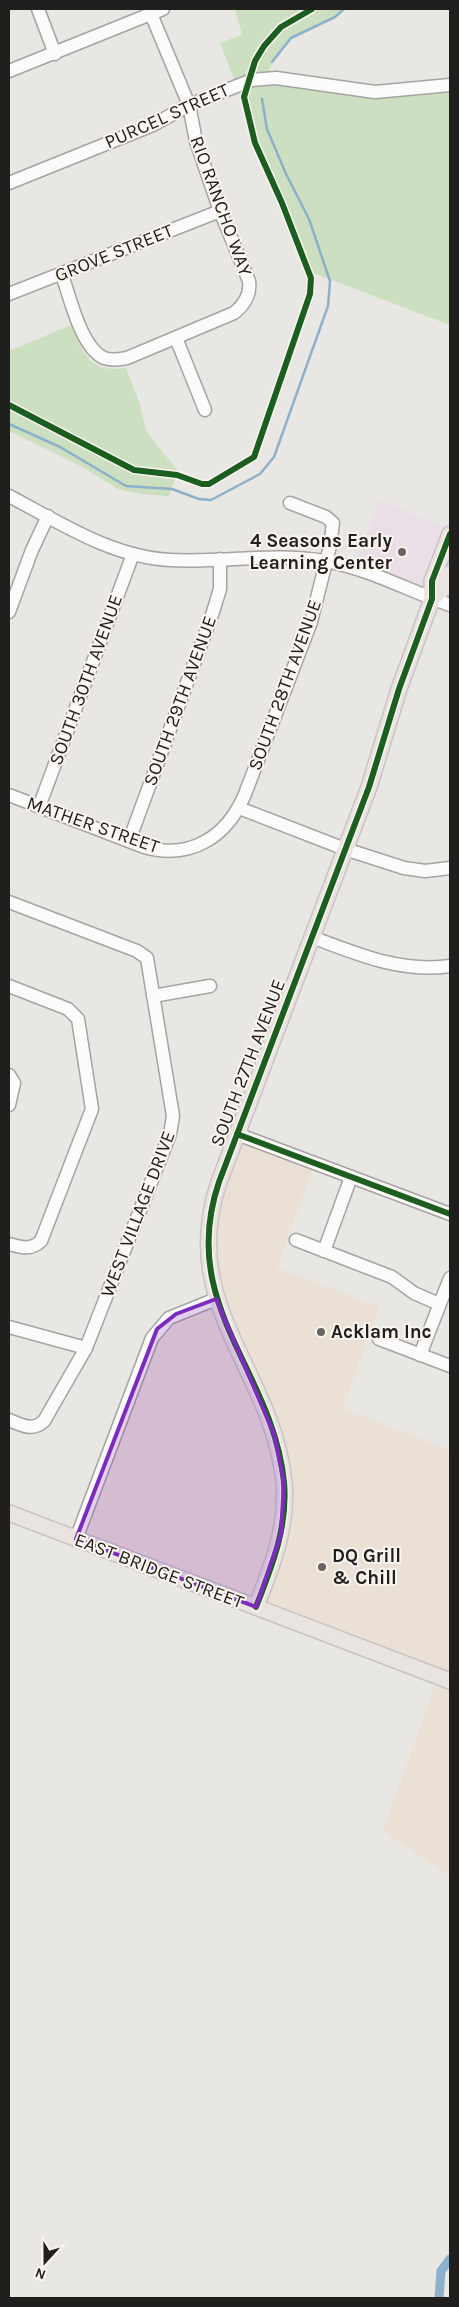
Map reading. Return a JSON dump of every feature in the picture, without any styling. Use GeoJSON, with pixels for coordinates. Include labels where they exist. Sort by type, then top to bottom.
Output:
{"type":"FeatureCollection","features":[{"type":"Feature","properties":{"kind":"main road","name":"SOUTH 27TH AVENUE"},"geometry":{"type":"LineString","coordinates":[[256,1607],[281,1534],[284,1496],[282,1470],[274,1434],[216,1300],[208,1256],[208,1225],[215,1192],[369,787],[399,689],[432,599],[432,581],[450,534]]}},
{"type":"Feature","properties":{"kind":"main road","name":"SOUTH 27TH AVENUE"},"geometry":{"type":"LineString","coordinates":[[432,599],[446,586],[450,574]]}},
{"type":"Feature","properties":{"kind":"main road","name":"EAST BRIDGE STREET"},"geometry":{"type":"LineString","coordinates":[[9,1513],[450,1681]]}},
{"type":"Feature","properties":{"kind":"street"},"geometry":{"type":"LineString","coordinates":[[38,9],[54,54]]}},
{"type":"Feature","properties":{"kind":"street"},"geometry":{"type":"LineString","coordinates":[[9,71],[54,54],[154,10]]}},
{"type":"Feature","properties":{"kind":"street","name":"RIO RANCHO WAY"},"geometry":{"type":"LineString","coordinates":[[62,275],[86,341],[98,354],[105,358],[116,360],[128,358],[234,313],[243,305],[248,294],[249,281],[220,211],[196,141],[189,105],[154,10]]}},
{"type":"Feature","properties":{"kind":"street","name":"PURCEL STREET"},"geometry":{"type":"LineString","coordinates":[[9,183],[153,125],[189,105],[242,83],[270,78],[308,81],[375,92],[450,85]]}},
{"type":"Feature","properties":{"kind":"street","name":"GROVE STREET"},"geometry":{"type":"LineString","coordinates":[[9,294],[62,275],[220,211]]}},
{"type":"Feature","properties":{"kind":"street"},"geometry":{"type":"LineString","coordinates":[[176,338],[205,410]]}},
{"type":"Feature","properties":{"kind":"street"},"geometry":{"type":"LineString","coordinates":[[9,496],[95,541],[133,554],[168,560],[287,557],[325,561],[355,569],[450,605]]}},
{"type":"Feature","properties":{"kind":"street","name":"SOUTH 28TH AVENUE"},"geometry":{"type":"LineString","coordinates":[[239,808],[311,622],[330,546],[332,523],[326,517],[290,502]]}},
{"type":"Feature","properties":{"kind":"street"},"geometry":{"type":"LineString","coordinates":[[9,612],[32,550],[48,516]]}},
{"type":"Feature","properties":{"kind":"street","name":"SOUTH 30TH AVENUE"},"geometry":{"type":"LineString","coordinates":[[39,807],[133,554]]}},
{"type":"Feature","properties":{"kind":"street","name":"SOUTH 29TH AVENUE"},"geometry":{"type":"LineString","coordinates":[[129,841],[213,612],[220,589],[220,559]]}},
{"type":"Feature","properties":{"kind":"street","name":"MATHER STREET"},"geometry":{"type":"LineString","coordinates":[[9,795],[129,841],[162,851],[192,847],[219,833],[239,808]]}},
{"type":"Feature","properties":{"kind":"street"},"geometry":{"type":"LineString","coordinates":[[239,808],[345,849],[415,870],[450,868]]}},
{"type":"Feature","properties":{"kind":"street","name":"WEST VILLAGE DRIVE"},"geometry":{"type":"LineString","coordinates":[[9,902],[142,953],[148,960],[152,996],[173,1123],[86,1348],[40,1425],[30,1428],[9,1420]]}},
{"type":"Feature","properties":{"kind":"street"},"geometry":{"type":"LineString","coordinates":[[312,937],[391,964],[413,968],[450,966]]}},
{"type":"Feature","properties":{"kind":"street"},"geometry":{"type":"LineString","coordinates":[[9,986],[68,1009],[78,1019],[92,1109],[40,1241],[25,1248],[9,1244]]}},
{"type":"Feature","properties":{"kind":"street"},"geometry":{"type":"LineString","coordinates":[[152,996],[210,986]]}},
{"type":"Feature","properties":{"kind":"street"},"geometry":{"type":"LineString","coordinates":[[9,1075],[14,1083],[9,1105]]}},
{"type":"Feature","properties":{"kind":"street"},"geometry":{"type":"LineString","coordinates":[[237,1134],[450,1214]]}},
{"type":"Feature","properties":{"kind":"street"},"geometry":{"type":"LineString","coordinates":[[324,1251],[351,1177]]}},
{"type":"Feature","properties":{"kind":"street"},"geometry":{"type":"LineString","coordinates":[[296,1240],[392,1278],[414,1293],[439,1304]]}},
{"type":"Feature","properties":{"kind":"street"},"geometry":{"type":"LineString","coordinates":[[420,1354],[450,1278]]}},
{"type":"Feature","properties":{"kind":"street"},"geometry":{"type":"LineString","coordinates":[[76,1539],[152,1338],[169,1318],[216,1300]]}},
{"type":"Feature","properties":{"kind":"street"},"geometry":{"type":"LineString","coordinates":[[9,1327],[86,1348]]}},
{"type":"Feature","properties":{"kind":"street"},"geometry":{"type":"LineString","coordinates":[[379,1340],[450,1366]]}},
{"type":"Feature","properties":{"kind":"highlighted area"},"geometry":{"type":"Polygon","coordinates":[[[216,1299],[274,1434],[284,1483],[281,1534],[256,1607],[76,1539],[157,1329],[176,1314],[216,1299]]]}},
{"type":"Feature","properties":{"kind":"shaded area","name":"4 Seasons Early Learning Center"},"geometry":{"type":"Polygon","coordinates":[[[380,500],[450,529],[432,599],[353,569],[380,500]]]}},
{"type":"Feature","properties":{"kind":"shaded area"},"geometry":{"type":"Polygon","coordinates":[[[237,1134],[315,1163],[277,1267],[379,1307],[343,1408],[450,1450],[450,1876],[383,1831],[438,1677],[76,1539],[157,1329],[216,1299],[208,1256],[237,1134]]]}},
{"type":"Feature","properties":{"kind":"green space"},"geometry":{"type":"Polygon","coordinates":[[[235,9],[344,9],[321,25],[290,41],[281,49],[273,61],[267,78],[367,91],[450,85],[450,325],[305,270],[253,146],[242,99],[220,43],[242,35],[235,9]]]}},
{"type":"Feature","properties":{"kind":"green space"},"geometry":{"type":"Polygon","coordinates":[[[71,325],[84,353],[95,364],[113,369],[126,368],[140,404],[146,431],[178,471],[169,496],[140,494],[118,489],[81,466],[9,431],[9,351],[71,325]]]}},
{"type":"Feature","properties":{"kind":"waterway"},"geometry":{"type":"LineString","coordinates":[[272,62],[291,38],[335,17],[344,9]]}},
{"type":"Feature","properties":{"kind":"waterway"},"geometry":{"type":"LineString","coordinates":[[9,424],[60,447],[126,486],[172,489],[199,499],[211,500],[260,474],[274,457],[328,306],[330,281],[309,219],[286,174],[267,129],[262,99]]}},
{"type":"Feature","properties":{"kind":"waterway"},"geometry":{"type":"LineString","coordinates":[[439,2298],[441,2271],[450,2259]]}},
{"type":"Feature","properties":{"kind":"cycle path"},"geometry":{"type":"LineString","coordinates":[[9,405],[134,470],[177,475],[202,484],[209,484],[254,457],[310,294],[311,278],[282,203],[255,143],[244,97],[255,61],[264,46],[281,27],[312,9]]}},
{"type":"Feature","properties":{"kind":"cycle path"},"geometry":{"type":"LineString","coordinates":[[256,1607],[278,1546],[284,1515],[284,1482],[276,1442],[263,1405],[218,1301],[210,1265],[209,1226],[219,1182],[369,787],[399,689],[432,599],[432,581],[450,534]]}},
{"type":"Feature","properties":{"kind":"cycle path"},"geometry":{"type":"LineString","coordinates":[[237,1134],[450,1214]]}},
{"type":"Feature","properties":{"kind":"place","name":"4 Seasons Early Learning Center"},"geometry":{"type":"Point","coordinates":[402,552]}},
{"type":"Feature","properties":{"kind":"place","name":"Acklam Inc"},"geometry":{"type":"Point","coordinates":[321,1332]}},
{"type":"Feature","properties":{"kind":"place","name":"DQ Grill & Chill"},"geometry":{"type":"Point","coordinates":[322,1567]}}]}
